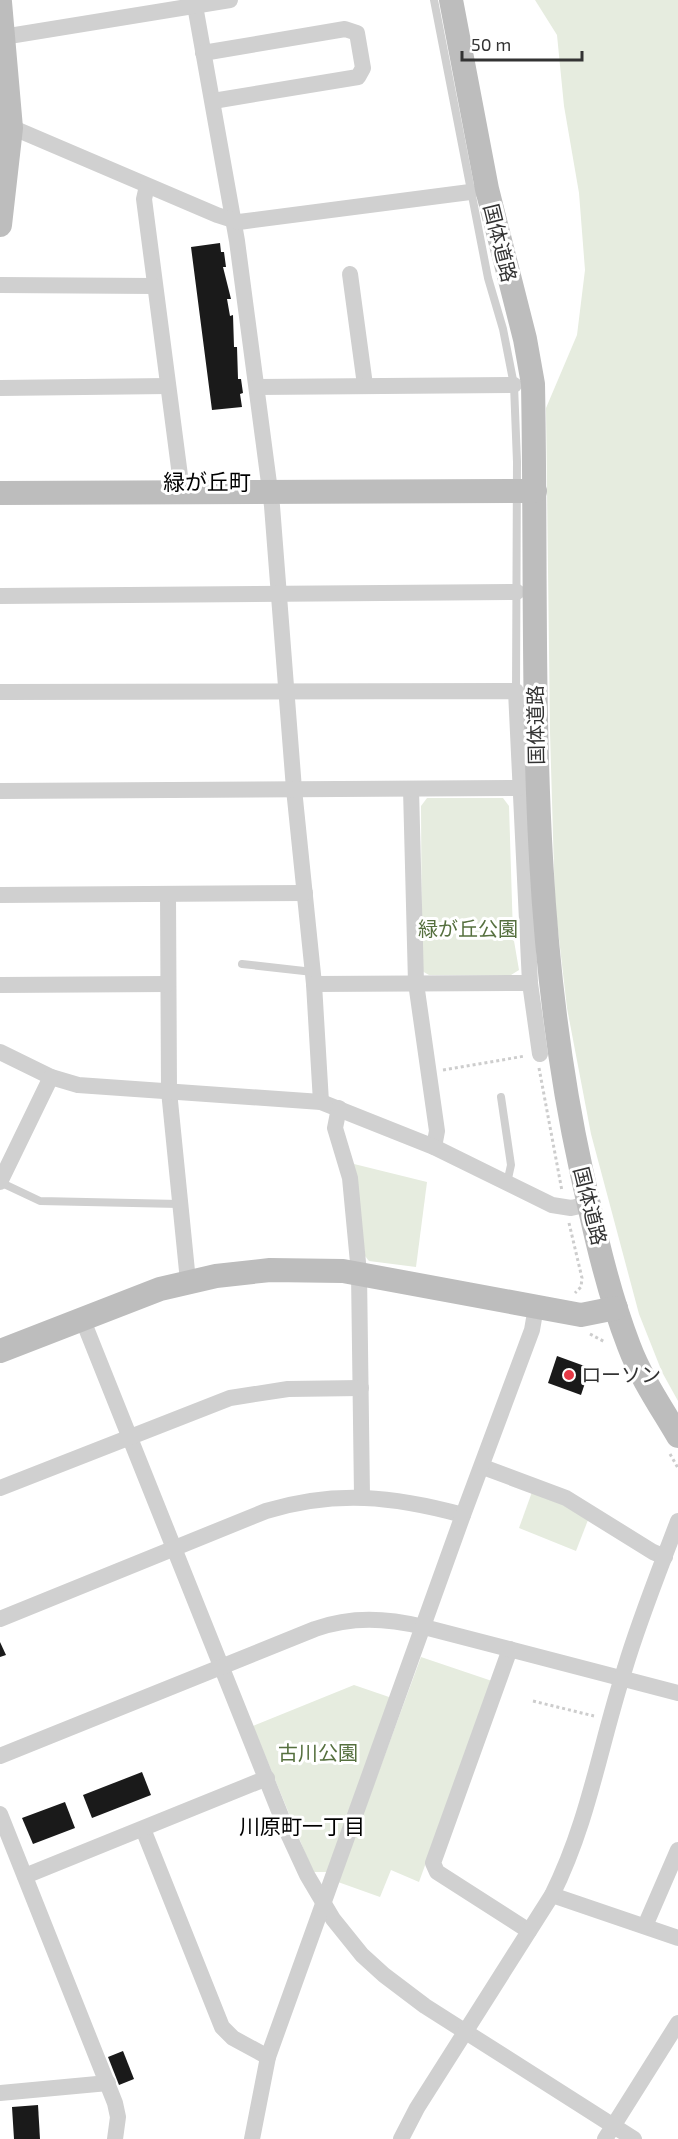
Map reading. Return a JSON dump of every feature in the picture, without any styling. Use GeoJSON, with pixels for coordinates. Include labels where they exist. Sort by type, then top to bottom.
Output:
{"type":"FeatureCollection","features":[{"type":"Feature","properties":{"kind":"street"},"geometry":{"type":"LineString","coordinates":[[3,37],[195,3],[230,0]]}},
{"type":"Feature","properties":{"kind":"street","name":"国体道路"},"geometry":{"type":"LineString","coordinates":[[451,0],[487,189],[525,339],[523,384],[536,784],[548,970],[565,1086],[589,1204],[616,1308],[630,1348],[678,1436]]}},
{"type":"Feature","properties":{"kind":"street"},"geometry":{"type":"LineString","coordinates":[[0,2],[6,125],[0,225]]}},
{"type":"Feature","properties":{"kind":"street"},"geometry":{"type":"LineString","coordinates":[[195,3],[234,221],[270,492],[288,691],[294,789],[314,978],[321,1102]]}},
{"type":"Feature","properties":{"kind":"street"},"geometry":{"type":"LineString","coordinates":[[203,53],[345,29],[357,33],[363,68],[358,77],[213,101]]}},
{"type":"Feature","properties":{"kind":"street"},"geometry":{"type":"LineString","coordinates":[[6,125],[234,221],[244,222],[470,192]]}},
{"type":"Feature","properties":{"kind":"street"},"geometry":{"type":"LineString","coordinates":[[147,186],[144,199],[182,491]]}},
{"type":"Feature","properties":{"kind":"street"},"geometry":{"type":"LineString","coordinates":[[350,273],[365,385]]}},
{"type":"Feature","properties":{"kind":"street"},"geometry":{"type":"LineString","coordinates":[[0,285],[154,286]]}},
{"type":"Feature","properties":{"kind":"street"},"geometry":{"type":"LineString","coordinates":[[257,387],[523,384]]}},
{"type":"Feature","properties":{"kind":"street"},"geometry":{"type":"LineString","coordinates":[[0,388],[168,386]]}},
{"type":"Feature","properties":{"kind":"street"},"geometry":{"type":"LineString","coordinates":[[0,493],[526,491]]}},
{"type":"Feature","properties":{"kind":"street"},"geometry":{"type":"LineString","coordinates":[[0,596],[518,592]]}},
{"type":"Feature","properties":{"kind":"street"},"geometry":{"type":"LineString","coordinates":[[0,692],[516,691],[530,983],[538,1054]]}},
{"type":"Feature","properties":{"kind":"street"},"geometry":{"type":"LineString","coordinates":[[0,791],[519,788]]}},
{"type":"Feature","properties":{"kind":"street"},"geometry":{"type":"LineString","coordinates":[[411,789],[416,983],[437,1131],[435,1147]]}},
{"type":"Feature","properties":{"kind":"street"},"geometry":{"type":"LineString","coordinates":[[0,895],[305,893]]}},
{"type":"Feature","properties":{"kind":"street"},"geometry":{"type":"LineString","coordinates":[[168,894],[169,1090],[188,1281]]}},
{"type":"Feature","properties":{"kind":"street"},"geometry":{"type":"LineString","coordinates":[[314,978],[416,983],[530,983]]}},
{"type":"Feature","properties":{"kind":"street"},"geometry":{"type":"LineString","coordinates":[[0,985],[168,984]]}},
{"type":"Feature","properties":{"kind":"street"},"geometry":{"type":"LineString","coordinates":[[0,1053],[51,1077],[98,1087],[321,1102],[435,1147],[552,1205],[571,1208],[589,1204]]}},
{"type":"Feature","properties":{"kind":"street"},"geometry":{"type":"LineString","coordinates":[[0,1182],[51,1077]]}},
{"type":"Feature","properties":{"kind":"street"},"geometry":{"type":"LineString","coordinates":[[339,1108],[335,1117],[335,1128],[350,1178],[359,1273],[362,1496]]}},
{"type":"Feature","properties":{"kind":"street"},"geometry":{"type":"LineString","coordinates":[[0,1351],[82,1318],[188,1281],[270,1270],[318,1269],[359,1273],[581,1315],[616,1308]]}},
{"type":"Feature","properties":{"kind":"street"},"geometry":{"type":"LineString","coordinates":[[252,2139],[268,2057],[532,1330],[536,1307]]}},
{"type":"Feature","properties":{"kind":"street"},"geometry":{"type":"LineString","coordinates":[[82,1318],[220,1666],[307,1875],[324,1905],[362,1955],[405,1993],[609,2132],[634,2139]]}},
{"type":"Feature","properties":{"kind":"street"},"geometry":{"type":"LineString","coordinates":[[0,1488],[230,1398],[288,1389],[361,1388]]}},
{"type":"Feature","properties":{"kind":"street"},"geometry":{"type":"LineString","coordinates":[[483,1467],[566,1498],[664,1557]]}},
{"type":"Feature","properties":{"kind":"street"},"geometry":{"type":"LineString","coordinates":[[0,1618],[289,1504],[329,1497],[362,1496],[463,1515]]}},
{"type":"Feature","properties":{"kind":"street"},"geometry":{"type":"LineString","coordinates":[[400,2139],[417,2108],[552,1895],[580,1832],[621,1679],[678,1521]]}},
{"type":"Feature","properties":{"kind":"street"},"geometry":{"type":"LineString","coordinates":[[0,1756],[329,1624],[370,1619],[424,1627],[678,1693]]}},
{"type":"Feature","properties":{"kind":"street"},"geometry":{"type":"LineString","coordinates":[[510,1649],[434,1863],[437,1872],[529,1931]]}},
{"type":"Feature","properties":{"kind":"street"},"geometry":{"type":"LineString","coordinates":[[25,1876],[267,1778]]}},
{"type":"Feature","properties":{"kind":"street"},"geometry":{"type":"LineString","coordinates":[[0,1814],[108,2083],[118,2118],[115,2139]]}},
{"type":"Feature","properties":{"kind":"street"},"geometry":{"type":"LineString","coordinates":[[143,1829],[222,2027],[232,2038],[268,2057]]}},
{"type":"Feature","properties":{"kind":"street"},"geometry":{"type":"LineString","coordinates":[[645,1926],[678,1850]]}},
{"type":"Feature","properties":{"kind":"street"},"geometry":{"type":"LineString","coordinates":[[552,1895],[678,1938]]}},
{"type":"Feature","properties":{"kind":"street"},"geometry":{"type":"LineString","coordinates":[[609,2132],[678,2024]]}},
{"type":"Feature","properties":{"kind":"street"},"geometry":{"type":"LineString","coordinates":[[0,2093],[108,2083]]}},
{"type":"Feature","properties":{"kind":"lane"},"geometry":{"type":"LineString","coordinates":[[434,0],[470,192],[523,384]]}},
{"type":"Feature","properties":{"kind":"lane"},"geometry":{"type":"LineString","coordinates":[[516,691],[518,592],[526,491]]}},
{"type":"Feature","properties":{"kind":"lane"},"geometry":{"type":"LineString","coordinates":[[242,964],[314,978]]}},
{"type":"Feature","properties":{"kind":"lane"},"geometry":{"type":"LineString","coordinates":[[501,1097],[511,1165],[507,1183]]}},
{"type":"Feature","properties":{"kind":"lane"},"geometry":{"type":"LineString","coordinates":[[0,1182],[40,1201],[179,1204]]}},
{"type":"Feature","properties":{"kind":"path"},"geometry":{"type":"LineString","coordinates":[[429,1072],[538,1054],[563,1198]]}},
{"type":"Feature","properties":{"kind":"path"},"geometry":{"type":"LineString","coordinates":[[567,1295],[579,1291],[582,1283],[572,1229],[568,1222]]}},
{"type":"Feature","properties":{"kind":"path"},"geometry":{"type":"LineString","coordinates":[[533,1701],[611,1721]]}},
{"type":"Feature","properties":{"kind":"green space"},"geometry":{"type":"Polygon","coordinates":[[[535,0],[678,0],[678,1401],[662,1372],[639,1314],[591,1134],[567,1008],[555,904],[550,732],[546,408],[577,335],[585,270],[579,193],[564,106],[557,35],[535,0]]]}},
{"type":"Feature","properties":{"kind":"green space","name":"緑が丘公園"},"geometry":{"type":"Polygon","coordinates":[[[427,798],[503,798],[509,806],[513,935],[519,970],[511,975],[429,975],[422,971],[421,806],[427,798]]]}},
{"type":"Feature","properties":{"kind":"green space"},"geometry":{"type":"Polygon","coordinates":[[[354,1164],[427,1182],[416,1267],[369,1261],[365,1256],[354,1164]]]}},
{"type":"Feature","properties":{"kind":"green space"},"geometry":{"type":"Polygon","coordinates":[[[532,1492],[553,1499],[588,1520],[576,1551],[519,1528],[532,1492]]]}},
{"type":"Feature","properties":{"kind":"green space"},"geometry":{"type":"Polygon","coordinates":[[[421,1657],[492,1681],[419,1882],[391,1870],[380,1897],[338,1882],[421,1657]]]}},
{"type":"Feature","properties":{"kind":"green space","name":"古川公園"},"geometry":{"type":"Polygon","coordinates":[[[354,1685],[392,1698],[329,1872],[313,1872],[253,1726],[354,1685]]]}},
{"type":"Feature","properties":{"kind":"building"},"geometry":{"type":"Polygon","coordinates":[[[220,243],[221,252],[224,252],[226,267],[223,267],[231,299],[227,299],[230,316],[233,315],[238,379],[241,379],[243,393],[240,394],[242,407],[212,410],[191,247],[220,243]]]}},
{"type":"Feature","properties":{"kind":"building","name":"ローソン"},"geometry":{"type":"Polygon","coordinates":[[[557,1356],[590,1368],[581,1395],[548,1383],[557,1356]]]}},
{"type":"Feature","properties":{"kind":"building"},"geometry":{"type":"Polygon","coordinates":[[[0,1642],[6,1655],[0,1657],[0,1642]]]}},
{"type":"Feature","properties":{"kind":"building"},"geometry":{"type":"Polygon","coordinates":[[[142,1772],[151,1795],[92,1818],[83,1795],[142,1772]]]}},
{"type":"Feature","properties":{"kind":"building"},"geometry":{"type":"Polygon","coordinates":[[[65,1802],[75,1828],[33,1844],[22,1818],[65,1802]]]}},
{"type":"Feature","properties":{"kind":"building"},"geometry":{"type":"Polygon","coordinates":[[[123,2051],[134,2079],[119,2085],[108,2057],[123,2051]]]}},
{"type":"Feature","properties":{"kind":"building"},"geometry":{"type":"Polygon","coordinates":[[[38,2105],[40,2139],[14,2139],[12,2107],[38,2105]]]}},
{"type":"Feature","properties":{"kind":"place","name":"ローソン"},"geometry":{"type":"Point","coordinates":[569,1375]}},
{"type":"Feature","properties":{"kind":"district","name":"緑が丘町"},"geometry":{"type":"Point","coordinates":[207,482]}},
{"type":"Feature","properties":{"kind":"district","name":"川原町一丁目"},"geometry":{"type":"Point","coordinates":[302,1827]}}]}
